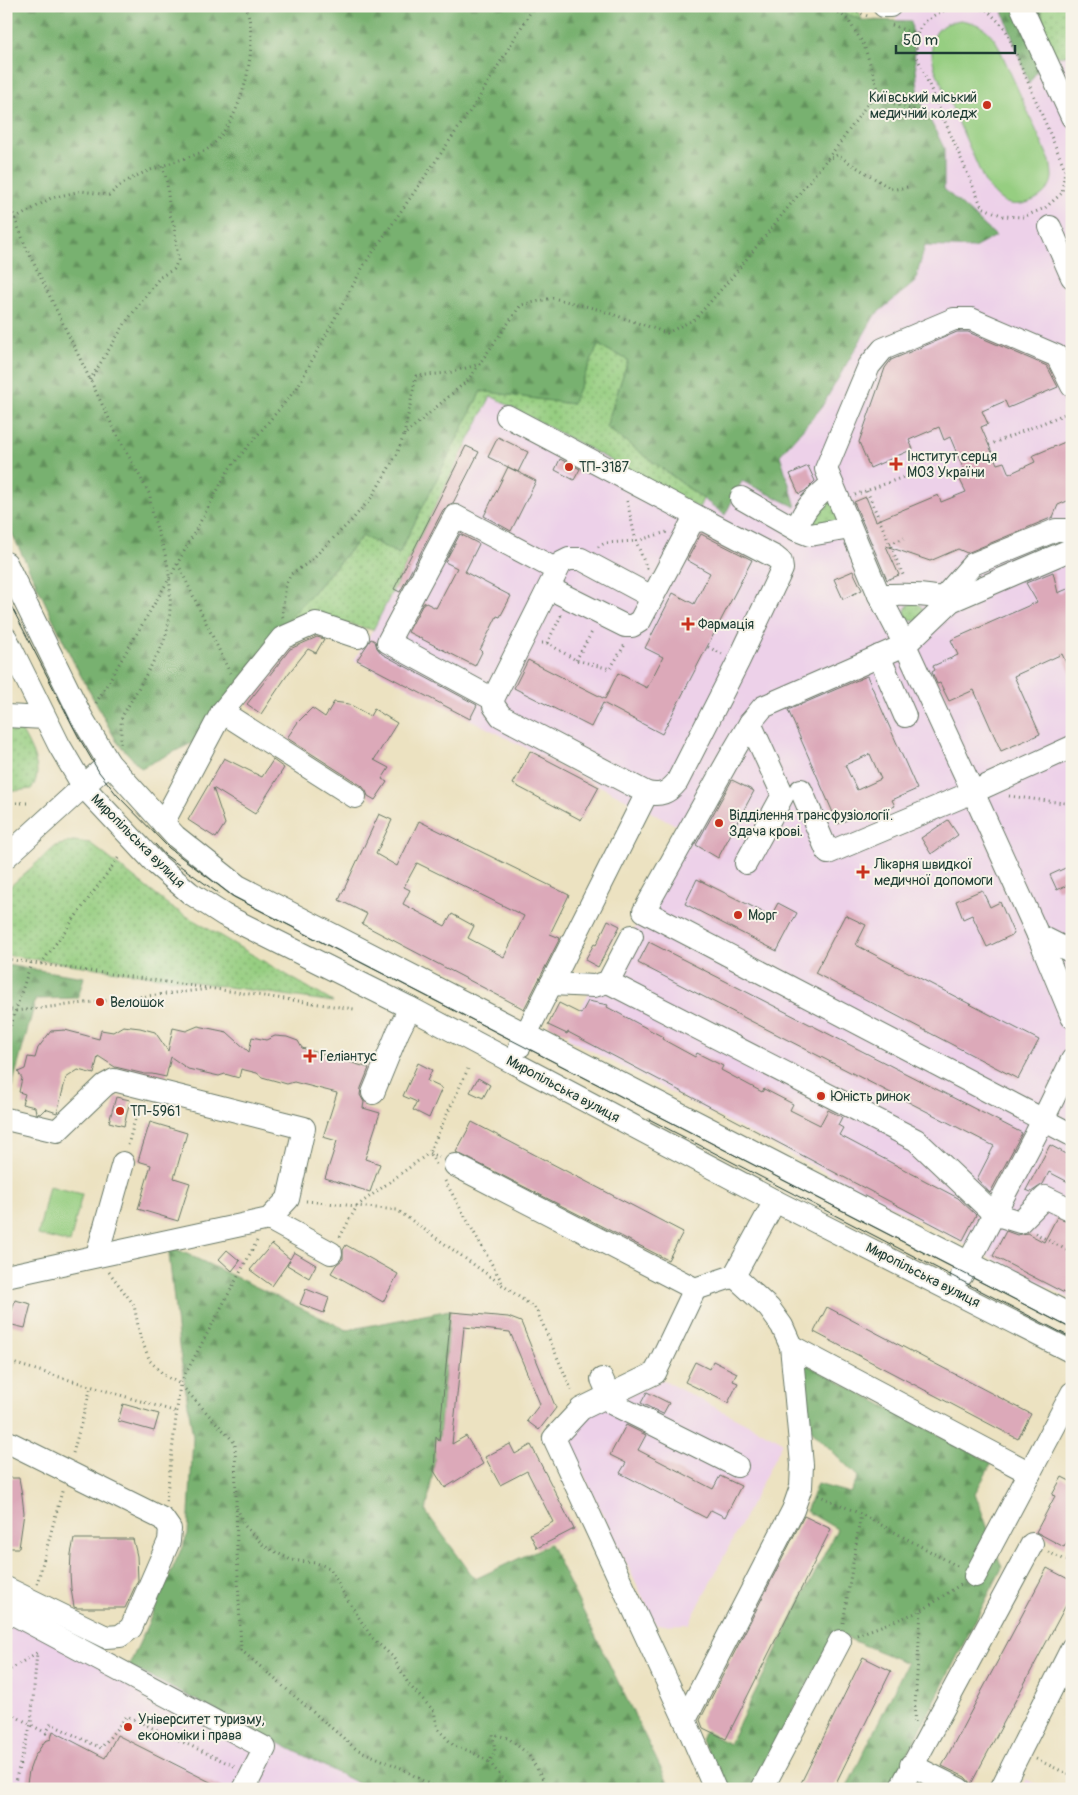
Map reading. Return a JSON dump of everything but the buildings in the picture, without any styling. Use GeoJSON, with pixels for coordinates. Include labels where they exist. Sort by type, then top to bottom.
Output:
{"type":"FeatureCollection","features":[{"type":"Feature","properties":{"kind":"street"},"geometry":{"type":"LineString","coordinates":[[884,6],[890,6]]}},
{"type":"Feature","properties":{"kind":"street"},"geometry":{"type":"LineString","coordinates":[[1021,6],[1062,70],[1072,116]]}},
{"type":"Feature","properties":{"kind":"street"},"geometry":{"type":"LineString","coordinates":[[1050,227],[1072,277]]}},
{"type":"Feature","properties":{"kind":"street"},"geometry":{"type":"LineString","coordinates":[[1072,386],[1057,356],[971,319],[954,319],[883,350],[869,366],[826,469],[850,528],[895,590],[905,645],[1038,935],[1072,1017]]}},
{"type":"Feature","properties":{"kind":"street"},"geometry":{"type":"LineString","coordinates":[[507,416],[623,478],[697,522],[775,557],[781,562],[782,569],[738,662],[677,782],[670,791],[657,795],[647,793],[501,716],[494,706],[493,699],[561,563],[569,559],[581,559],[654,594]]}},
{"type":"Feature","properties":{"kind":"street"},"geometry":{"type":"LineString","coordinates":[[797,530],[800,520],[811,501],[836,493]]}},
{"type":"Feature","properties":{"kind":"street"},"geometry":{"type":"LineString","coordinates":[[741,498],[797,530],[810,535],[850,528]]}},
{"type":"Feature","properties":{"kind":"street"},"geometry":{"type":"LineString","coordinates":[[493,699],[388,642],[455,516],[625,626],[632,626],[640,621],[697,522]]}},
{"type":"Feature","properties":{"kind":"street"},"geometry":{"type":"LineString","coordinates":[[1072,530],[1056,530],[973,564],[947,600],[905,645],[763,707],[750,723],[644,911],[1072,1135]]}},
{"type":"Feature","properties":{"kind":"street"},"geometry":{"type":"LineString","coordinates":[[895,590],[947,600],[1072,549]]}},
{"type":"Feature","properties":{"kind":"street"},"geometry":{"type":"LineString","coordinates":[[6,564],[82,718],[175,836],[238,886],[1072,1316]]}},
{"type":"Feature","properties":{"kind":"street"},"geometry":{"type":"LineString","coordinates":[[163,823],[222,712],[282,638],[316,623],[358,637]]}},
{"type":"Feature","properties":{"kind":"street","name":"Миропільська вулиця"},"geometry":{"type":"LineString","coordinates":[[6,638],[58,745],[83,786],[156,864],[190,894],[224,914],[410,1008],[775,1201],[1072,1352]]}},
{"type":"Feature","properties":{"kind":"street"},"geometry":{"type":"LineString","coordinates":[[879,656],[905,716]]}},
{"type":"Feature","properties":{"kind":"street"},"geometry":{"type":"LineString","coordinates":[[222,712],[355,797]]}},
{"type":"Feature","properties":{"kind":"street"},"geometry":{"type":"LineString","coordinates":[[6,716],[45,718]]}},
{"type":"Feature","properties":{"kind":"street"},"geometry":{"type":"LineString","coordinates":[[746,863],[783,795],[750,723]]}},
{"type":"Feature","properties":{"kind":"street"},"geometry":{"type":"LineString","coordinates":[[801,790],[828,853],[973,792],[1070,743]]}},
{"type":"Feature","properties":{"kind":"street"},"geometry":{"type":"LineString","coordinates":[[6,857],[114,758]]}},
{"type":"Feature","properties":{"kind":"street"},"geometry":{"type":"LineString","coordinates":[[512,1062],[647,793]]}},
{"type":"Feature","properties":{"kind":"street"},"geometry":{"type":"LineString","coordinates":[[1038,935],[1072,952]]}},
{"type":"Feature","properties":{"kind":"street"},"geometry":{"type":"LineString","coordinates":[[608,982],[632,936]]}},
{"type":"Feature","properties":{"kind":"street"},"geometry":{"type":"LineString","coordinates":[[550,984],[594,986],[608,982],[916,1140],[994,1214],[1020,1222],[1045,1197],[1072,1210]]}},
{"type":"Feature","properties":{"kind":"street"},"geometry":{"type":"LineString","coordinates":[[373,1092],[410,1008]]}},
{"type":"Feature","properties":{"kind":"street"},"geometry":{"type":"LineString","coordinates":[[954,1291],[1072,1060]]}},
{"type":"Feature","properties":{"kind":"street"},"geometry":{"type":"LineString","coordinates":[[6,1119],[57,1131],[108,1082],[120,1081],[304,1128],[288,1199],[269,1219],[6,1276]]}},
{"type":"Feature","properties":{"kind":"street"},"geometry":{"type":"LineString","coordinates":[[96,1256],[123,1163]]}},
{"type":"Feature","properties":{"kind":"street"},"geometry":{"type":"LineString","coordinates":[[455,1164],[714,1287],[769,1308],[782,1326],[790,1346],[802,1465],[802,1487],[793,1510],[685,1720]]}},
{"type":"Feature","properties":{"kind":"street"},"geometry":{"type":"LineString","coordinates":[[714,1789],[685,1720],[554,1438],[605,1387],[655,1373],[775,1201]]}},
{"type":"Feature","properties":{"kind":"street"},"geometry":{"type":"LineString","coordinates":[[269,1219],[331,1253]]}},
{"type":"Feature","properties":{"kind":"street"},"geometry":{"type":"LineString","coordinates":[[790,1346],[1030,1473]]}},
{"type":"Feature","properties":{"kind":"street"},"geometry":{"type":"LineString","coordinates":[[605,1387],[613,1404],[737,1466]]}},
{"type":"Feature","properties":{"kind":"street"},"geometry":{"type":"LineString","coordinates":[[975,1576],[1072,1393]]}},
{"type":"Feature","properties":{"kind":"street"},"geometry":{"type":"LineString","coordinates":[[6,1441],[163,1519],[170,1530],[169,1541],[130,1628],[120,1636],[106,1637],[6,1588]]}},
{"type":"Feature","properties":{"kind":"street"},"geometry":{"type":"LineString","coordinates":[[900,1789],[1032,1544]]}},
{"type":"Feature","properties":{"kind":"street"},"geometry":{"type":"LineString","coordinates":[[6,1610],[265,1748],[248,1782]]}},
{"type":"Feature","properties":{"kind":"street"},"geometry":{"type":"LineString","coordinates":[[762,1789],[840,1641]]}},
{"type":"Feature","properties":{"kind":"street"},"geometry":{"type":"LineString","coordinates":[[1001,1789],[1072,1648]]}},
{"type":"Feature","properties":{"kind":"street"},"geometry":{"type":"LineString","coordinates":[[912,1765],[959,1789]]}},
{"type":"Feature","properties":{"kind":"path"},"geometry":{"type":"LineString","coordinates":[[15,219],[52,198],[81,191],[110,195],[131,178],[208,149],[222,134],[233,115],[243,89],[252,51],[246,6]]}},
{"type":"Feature","properties":{"kind":"path"},"geometry":{"type":"LineString","coordinates":[[82,718],[92,709],[169,579],[229,470],[297,388],[364,265],[476,101],[534,6]]}},
{"type":"Feature","properties":{"kind":"path"},"geometry":{"type":"LineString","coordinates":[[830,6],[848,20],[864,45],[878,89],[891,103],[944,119]]}},
{"type":"Feature","properties":{"kind":"path"},"geometry":{"type":"LineString","coordinates":[[958,6],[946,9],[927,20],[917,35],[917,57],[982,207],[1003,216],[1023,217],[1045,208],[1062,193],[1065,169],[1005,28],[987,10],[968,6]]}},
{"type":"Feature","properties":{"kind":"path"},"geometry":{"type":"LineString","coordinates":[[404,436],[468,380],[521,305],[553,298],[597,309],[667,333],[695,319],[732,277],[826,160],[878,89]]}},
{"type":"Feature","properties":{"kind":"path"},"geometry":{"type":"LineString","coordinates":[[826,160],[837,155],[890,188],[896,189],[908,186]]}},
{"type":"Feature","properties":{"kind":"path"},"geometry":{"type":"LineString","coordinates":[[90,380],[126,322],[160,277],[174,269],[178,260],[174,224],[170,215],[167,183],[163,166]]}},
{"type":"Feature","properties":{"kind":"path"},"geometry":{"type":"LineString","coordinates":[[6,194],[25,245],[90,380],[150,495],[150,507],[162,540],[169,579],[170,614],[166,634],[161,648],[122,716],[120,728],[122,735],[114,758]]}},
{"type":"Feature","properties":{"kind":"path"},"geometry":{"type":"LineString","coordinates":[[282,638],[287,622],[282,615],[286,584],[291,574],[308,563],[351,521],[372,497],[397,454],[404,436],[416,376],[448,373],[480,364]]}},
{"type":"Feature","properties":{"kind":"path"},"geometry":{"type":"LineString","coordinates":[[989,446],[1072,411]]}},
{"type":"Feature","properties":{"kind":"path"},"geometry":{"type":"LineString","coordinates":[[836,493],[867,491],[925,469]]}},
{"type":"Feature","properties":{"kind":"path"},"geometry":{"type":"LineString","coordinates":[[623,478],[636,541],[654,594]]}},
{"type":"Feature","properties":{"kind":"path"},"geometry":{"type":"LineString","coordinates":[[867,491],[890,544],[895,590]]}},
{"type":"Feature","properties":{"kind":"path"},"geometry":{"type":"LineString","coordinates":[[581,559],[605,542],[636,541],[697,522]]}},
{"type":"Feature","properties":{"kind":"path"},"geometry":{"type":"LineString","coordinates":[[890,544],[904,538]]}},
{"type":"Feature","properties":{"kind":"path"},"geometry":{"type":"LineString","coordinates":[[178,563],[239,691]]}},
{"type":"Feature","properties":{"kind":"path"},"geometry":{"type":"LineString","coordinates":[[547,643],[561,616],[569,620]]}},
{"type":"Feature","properties":{"kind":"path"},"geometry":{"type":"LineString","coordinates":[[521,642],[547,643],[576,660],[610,669],[640,621]]}},
{"type":"Feature","properties":{"kind":"path"},"geometry":{"type":"LineString","coordinates":[[584,628],[592,632],[600,632]]}},
{"type":"Feature","properties":{"kind":"path"},"geometry":{"type":"LineString","coordinates":[[576,660],[592,632]]}},
{"type":"Feature","properties":{"kind":"path"},"geometry":{"type":"LineString","coordinates":[[708,647],[714,650]]}},
{"type":"Feature","properties":{"kind":"path"},"geometry":{"type":"LineString","coordinates":[[1003,796],[1072,804]]}},
{"type":"Feature","properties":{"kind":"path"},"geometry":{"type":"LineString","coordinates":[[6,803],[28,803]]}},
{"type":"Feature","properties":{"kind":"path"},"geometry":{"type":"LineString","coordinates":[[41,964],[119,857]]}},
{"type":"Feature","properties":{"kind":"path"},"geometry":{"type":"LineString","coordinates":[[6,959],[354,1009]]}},
{"type":"Feature","properties":{"kind":"path"},"geometry":{"type":"LineString","coordinates":[[6,1040],[31,963]]}},
{"type":"Feature","properties":{"kind":"path"},"geometry":{"type":"LineString","coordinates":[[6,1009],[15,1010],[214,989]]}},
{"type":"Feature","properties":{"kind":"path"},"geometry":{"type":"LineString","coordinates":[[123,1163],[144,1088]]}},
{"type":"Feature","properties":{"kind":"path"},"geometry":{"type":"LineString","coordinates":[[331,1253],[356,1206],[429,1153]]}},
{"type":"Feature","properties":{"kind":"path"},"geometry":{"type":"LineString","coordinates":[[288,1199],[397,1210],[536,1309],[581,1409]]}},
{"type":"Feature","properties":{"kind":"path"},"geometry":{"type":"LineString","coordinates":[[167,1494],[180,1384],[269,1219]]}},
{"type":"Feature","properties":{"kind":"path"},"geometry":{"type":"LineString","coordinates":[[1020,1222],[1027,1229],[1072,1253]]}},
{"type":"Feature","properties":{"kind":"path"},"geometry":{"type":"LineString","coordinates":[[96,1256],[134,1305],[140,1336],[150,1361],[164,1375],[180,1384],[234,1444],[241,1650],[356,1749],[401,1768],[437,1789]]}},
{"type":"Feature","properties":{"kind":"path"},"geometry":{"type":"LineString","coordinates":[[6,1361],[177,1412]]}},
{"type":"Feature","properties":{"kind":"path"},"geometry":{"type":"LineString","coordinates":[[70,1461],[91,1386]]}},
{"type":"Feature","properties":{"kind":"path"},"geometry":{"type":"LineString","coordinates":[[33,1601],[65,1480]]}},
{"type":"Feature","properties":{"kind":"path"},"geometry":{"type":"LineString","coordinates":[[802,1487],[861,1514],[975,1576],[921,1611],[840,1641],[861,1514]]}},
{"type":"Feature","properties":{"kind":"path"},"geometry":{"type":"LineString","coordinates":[[236,1505],[244,1525],[264,1546],[291,1560],[316,1563],[330,1568],[342,1591],[372,1638],[393,1657],[408,1685],[434,1711],[438,1729],[454,1746],[489,1762],[512,1789]]}},
{"type":"Feature","properties":{"kind":"path"},"geometry":{"type":"LineString","coordinates":[[914,1727],[921,1611]]}},
{"type":"Feature","properties":{"kind":"path"},"geometry":{"type":"LineString","coordinates":[[6,1672],[37,1652],[52,1634]]}},
{"type":"Feature","properties":{"kind":"path"},"geometry":{"type":"LineString","coordinates":[[13,1789],[31,1724],[37,1652]]}},
{"type":"Feature","properties":{"kind":"path"},"geometry":{"type":"LineString","coordinates":[[6,1711],[46,1733],[51,1724],[101,1748],[127,1716],[248,1782]]}},
{"type":"Feature","properties":{"kind":"path"},"geometry":{"type":"LineString","coordinates":[[489,1762],[495,1752],[493,1734],[508,1738],[528,1754],[549,1789]]}},
{"type":"Feature","properties":{"kind":"path"},"geometry":{"type":"LineString","coordinates":[[1020,1751],[1072,1776]]}},
{"type":"Feature","properties":{"kind":"shaded area"},"geometry":{"type":"Polygon","coordinates":[[[921,6],[1014,6],[1034,23],[1072,7],[1072,1300],[567,1038],[586,998],[639,922],[632,918],[678,826],[354,660],[373,630],[491,396],[700,507],[817,260],[908,187],[896,14],[921,6]]]}},
{"type":"Feature","properties":{"kind":"shaded area"},"geometry":{"type":"Polygon","coordinates":[[[662,1380],[783,1442],[689,1624],[656,1625],[567,1440],[590,1414],[662,1380]]]}},
{"type":"Feature","properties":{"kind":"shaded area","name":"Університет туризму, економіки і права"},"geometry":{"type":"Polygon","coordinates":[[[6,1603],[129,1666],[369,1789],[6,1789],[6,1603]]]}},
{"type":"Feature","properties":{"kind":"shaded area"},"geometry":{"type":"Polygon","coordinates":[[[1026,1779],[1044,1789],[1021,1789],[1026,1779]]]}},
{"type":"Feature","properties":{"kind":"green space"},"geometry":{"type":"Polygon","coordinates":[[[6,6],[827,6],[862,20],[911,21],[919,98],[944,148],[944,189],[996,236],[974,248],[925,246],[915,282],[875,315],[821,408],[780,455],[796,507],[742,481],[725,515],[606,427],[628,360],[598,345],[572,404],[481,391],[399,554],[362,536],[266,646],[194,742],[141,768],[117,742],[75,665],[6,521],[6,6]]]}},
{"type":"Feature","properties":{"kind":"green space"},"geometry":{"type":"Polygon","coordinates":[[[827,6],[857,6],[862,20],[827,6]]]}},
{"type":"Feature","properties":{"kind":"green space"},"geometry":{"type":"Polygon","coordinates":[[[1001,6],[1040,6],[1049,51],[1029,84],[1001,6]]]}},
{"type":"Feature","properties":{"kind":"green space"},"geometry":{"type":"Polygon","coordinates":[[[1040,6],[1072,6],[1070,8],[1072,13],[1072,53],[1061,57],[1049,51],[1040,6]]]}},
{"type":"Feature","properties":{"kind":"green space"},"geometry":{"type":"Polygon","coordinates":[[[960,20],[982,27],[990,33],[997,43],[1050,161],[1051,183],[1043,194],[1030,202],[1024,204],[1006,203],[986,185],[935,69],[932,45],[935,34],[944,25],[960,20]]]}},
{"type":"Feature","properties":{"kind":"green space"},"geometry":{"type":"Polygon","coordinates":[[[598,345],[628,360],[606,427],[703,499],[699,508],[491,396],[373,630],[320,617],[276,634],[363,536],[399,554],[481,391],[572,404],[598,345]]]}},
{"type":"Feature","properties":{"kind":"green space"},"geometry":{"type":"Polygon","coordinates":[[[824,500],[834,502],[842,519],[815,527],[811,522],[824,500]]]}},
{"type":"Feature","properties":{"kind":"green space"},"geometry":{"type":"Polygon","coordinates":[[[914,603],[920,606],[923,612],[920,618],[914,621],[908,618],[905,612],[908,606],[914,603]]]}},
{"type":"Feature","properties":{"kind":"green space"},"geometry":{"type":"Polygon","coordinates":[[[6,721],[17,722],[30,746],[37,773],[31,789],[6,792],[6,721]]]}},
{"type":"Feature","properties":{"kind":"green space"},"geometry":{"type":"Polygon","coordinates":[[[73,841],[90,843],[171,907],[333,1002],[6,955],[6,890],[56,846],[73,841]]]}},
{"type":"Feature","properties":{"kind":"green space"},"geometry":{"type":"Polygon","coordinates":[[[6,965],[84,977],[78,998],[36,999],[7,1105],[6,965]]]}},
{"type":"Feature","properties":{"kind":"green space"},"geometry":{"type":"Polygon","coordinates":[[[49,1186],[82,1194],[70,1243],[38,1235],[49,1186]]]}},
{"type":"Feature","properties":{"kind":"green space"},"geometry":{"type":"Polygon","coordinates":[[[168,1245],[347,1330],[450,1310],[440,1431],[426,1512],[475,1579],[550,1544],[671,1789],[369,1789],[129,1666],[188,1534],[193,1437],[179,1346],[168,1245]]]}},
{"type":"Feature","properties":{"kind":"green space"},"geometry":{"type":"Polygon","coordinates":[[[804,1363],[992,1463],[975,1493],[1002,1568],[890,1789],[846,1789],[907,1663],[835,1633],[752,1789],[729,1789],[701,1740],[705,1731],[729,1744],[837,1529],[806,1511],[817,1484],[850,1493],[858,1477],[808,1427],[804,1363]]]}},
{"type":"Feature","properties":{"kind":"tram line"},"geometry":{"type":"LineString","coordinates":[[6,596],[78,736],[99,772],[117,795],[169,848],[234,897],[1072,1329]]}},
{"type":"Feature","properties":{"kind":"tram line"},"geometry":{"type":"LineString","coordinates":[[155,844],[165,855],[218,893]]}},
{"type":"Feature","properties":{"kind":"tram line"},"geometry":{"type":"LineString","coordinates":[[649,1119],[1072,1338]]}},
{"type":"Feature","properties":{"kind":"place","name":"Київський міський медичний коледж"},"geometry":{"type":"Point","coordinates":[987,105]}},
{"type":"Feature","properties":{"kind":"place","name":"Інститут серця МОЗ України"},"geometry":{"type":"Point","coordinates":[896,464]}},
{"type":"Feature","properties":{"kind":"place","name":"ТП-3187"},"geometry":{"type":"Point","coordinates":[569,467]}},
{"type":"Feature","properties":{"kind":"place","name":"Фармація"},"geometry":{"type":"Point","coordinates":[688,624]}},
{"type":"Feature","properties":{"kind":"place","name":"Відділення трансфузіології. Здача крові."},"geometry":{"type":"Point","coordinates":[719,823]}},
{"type":"Feature","properties":{"kind":"place","name":"Лікарня швидкої медичної допомоги"},"geometry":{"type":"Point","coordinates":[863,872]}},
{"type":"Feature","properties":{"kind":"place","name":"Морг"},"geometry":{"type":"Point","coordinates":[738,915]}},
{"type":"Feature","properties":{"kind":"place","name":"Велошок"},"geometry":{"type":"Point","coordinates":[100,1002]}},
{"type":"Feature","properties":{"kind":"place","name":"Геліантус"},"geometry":{"type":"Point","coordinates":[310,1056]}},
{"type":"Feature","properties":{"kind":"place","name":"Юність ринок"},"geometry":{"type":"Point","coordinates":[821,1096]}},
{"type":"Feature","properties":{"kind":"place","name":"ТП-5961"},"geometry":{"type":"Point","coordinates":[120,1111]}},
{"type":"Feature","properties":{"kind":"place","name":"Університет туризму, економіки і права"},"geometry":{"type":"Point","coordinates":[128,1727]}}]}
